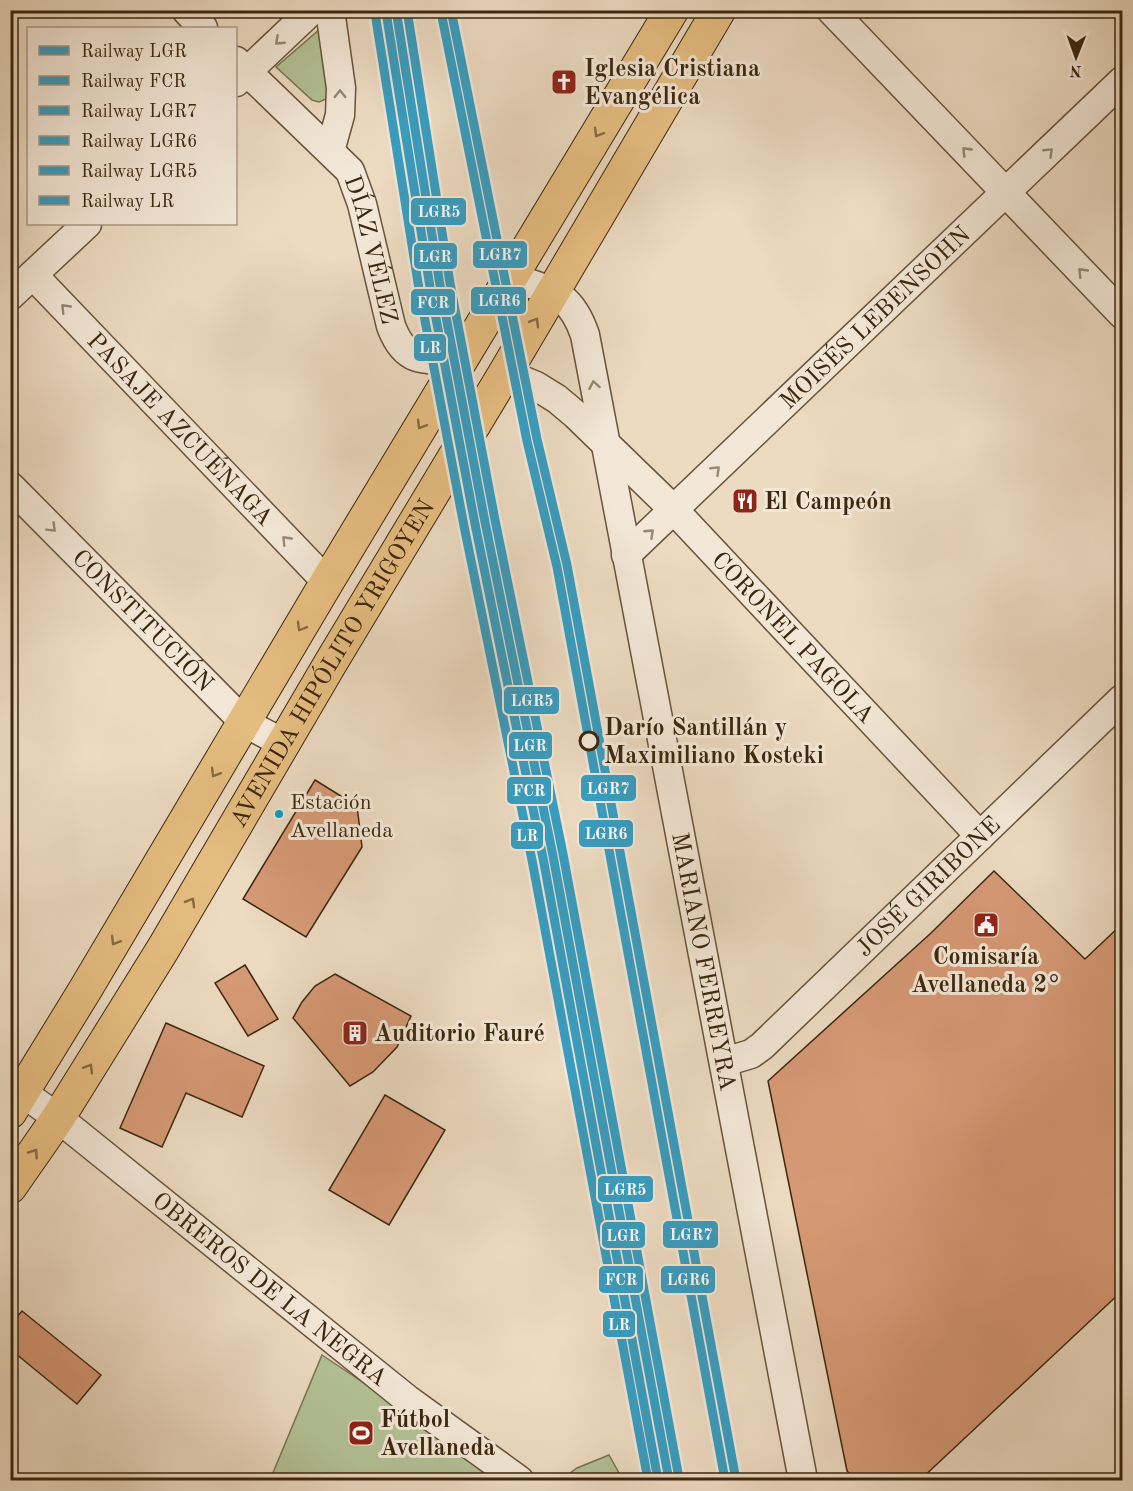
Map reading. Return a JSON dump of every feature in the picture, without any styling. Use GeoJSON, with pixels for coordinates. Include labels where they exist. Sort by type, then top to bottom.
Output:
{"type":"FeatureCollection","features":[{"type":"Feature","properties":{"kind":"main road","name":"AVENIDA HIPÓLITO YRIGOYEN"},"geometry":{"type":"LineString","coordinates":[[15,1095],[245,723],[327,582],[672,10]]}},
{"type":"Feature","properties":{"kind":"main road","name":"AVENIDA HIPÓLITO YRIGOYEN"},"geometry":{"type":"LineString","coordinates":[[10,1187],[58,1118],[164,950],[252,801],[283,743],[719,10]]}},
{"type":"Feature","properties":{"kind":"street"},"geometry":{"type":"LineString","coordinates":[[186,10],[202,27]]}},
{"type":"Feature","properties":{"kind":"street"},"geometry":{"type":"LineString","coordinates":[[239,72],[312,10]]}},
{"type":"Feature","properties":{"kind":"street"},"geometry":{"type":"LineString","coordinates":[[330,10],[341,88],[340,115],[330,151]]}},
{"type":"Feature","properties":{"kind":"street"},"geometry":{"type":"LineString","coordinates":[[831,10],[1122,314]]}},
{"type":"Feature","properties":{"kind":"street","name":"DÍAZ VÉLEZ"},"geometry":{"type":"LineString","coordinates":[[239,72],[350,171],[356,182],[391,326],[397,341],[404,350],[426,360],[463,357]]}},
{"type":"Feature","properties":{"kind":"street","name":"MOISÉS LEBENSOHN"},"geometry":{"type":"LineString","coordinates":[[626,555],[1122,81]]}},
{"type":"Feature","properties":{"kind":"street"},"geometry":{"type":"LineString","coordinates":[[10,296],[86,225]]}},
{"type":"Feature","properties":{"kind":"street","name":"PASAJE AZCUÉNAGA"},"geometry":{"type":"LineString","coordinates":[[33,275],[327,582]]}},
{"type":"Feature","properties":{"kind":"street","name":"MARIANO FERREYRA"},"geometry":{"type":"LineString","coordinates":[[510,277],[552,291],[579,316],[582,326],[803,1480]]}},
{"type":"Feature","properties":{"kind":"street"},"geometry":{"type":"LineString","coordinates":[[505,373],[537,386],[557,399],[604,442]]}},
{"type":"Feature","properties":{"kind":"street","name":"CORONEL PAGOLA"},"geometry":{"type":"LineString","coordinates":[[604,442],[674,510],[980,836]]}},
{"type":"Feature","properties":{"kind":"street","name":"CONSTITUCIÓN"},"geometry":{"type":"LineString","coordinates":[[10,486],[245,723],[283,743]]}},
{"type":"Feature","properties":{"kind":"street","name":"JOSÉ GIRIBONE"},"geometry":{"type":"LineString","coordinates":[[724,1062],[751,1054],[762,1046],[1122,699]]}},
{"type":"Feature","properties":{"kind":"street","name":"OBREROS DE LA NEGRA"},"geometry":{"type":"LineString","coordinates":[[15,1095],[58,1118],[407,1399],[519,1480]]}},
{"type":"Feature","properties":{"kind":"green space"},"geometry":{"type":"Polygon","coordinates":[[[320,29],[327,93],[326,99],[319,102],[312,100],[276,67],[320,29]]]}},
{"type":"Feature","properties":{"kind":"green space","name":"Fútbol Avellaneda"},"geometry":{"type":"Polygon","coordinates":[[[322,1355],[367,1385],[498,1480],[270,1480],[322,1355]]]}},
{"type":"Feature","properties":{"kind":"green space"},"geometry":{"type":"Polygon","coordinates":[[[609,1455],[619,1473],[620,1480],[562,1479],[577,1468],[609,1455]]]}},
{"type":"Feature","properties":{"kind":"building"},"geometry":{"type":"Polygon","coordinates":[[[315,780],[357,806],[362,847],[306,937],[243,899],[315,780]]]}},
{"type":"Feature","properties":{"kind":"building"},"geometry":{"type":"Polygon","coordinates":[[[994,871],[1085,959],[1122,924],[1122,1291],[920,1480],[856,1480],[847,1471],[768,1081],[931,933],[994,871]]]}},
{"type":"Feature","properties":{"kind":"building"},"geometry":{"type":"Polygon","coordinates":[[[245,965],[278,1019],[248,1036],[215,983],[245,965]]]}},
{"type":"Feature","properties":{"kind":"building","name":"Auditorio Fauré"},"geometry":{"type":"Polygon","coordinates":[[[335,974],[411,1016],[397,1047],[373,1072],[350,1086],[293,1018],[315,986],[335,974]]]}},
{"type":"Feature","properties":{"kind":"building"},"geometry":{"type":"Polygon","coordinates":[[[166,1023],[264,1066],[242,1117],[186,1093],[162,1147],[120,1128],[166,1023]]]}},
{"type":"Feature","properties":{"kind":"building"},"geometry":{"type":"Polygon","coordinates":[[[385,1095],[445,1130],[389,1225],[329,1190],[385,1095]]]}},
{"type":"Feature","properties":{"kind":"building"},"geometry":{"type":"Polygon","coordinates":[[[22,1311],[101,1375],[77,1404],[10,1349],[10,1325],[22,1311]]]}},
{"type":"Feature","properties":{"kind":"rail line","name":"LGR"},"geometry":{"type":"LineString","coordinates":[[396,10],[440,285],[485,522],[553,856],[669,1480]]}},
{"type":"Feature","properties":{"kind":"rail line","name":"LGR5"},"geometry":{"type":"LineString","coordinates":[[407,10],[450,283],[495,520],[563,854],[679,1478]]}},
{"type":"Feature","properties":{"kind":"rail line","name":"LGR7"},"geometry":{"type":"LineString","coordinates":[[451,10],[537,439],[567,565],[736,1480]]}},
{"type":"Feature","properties":{"kind":"rail line","name":"FCR"},"geometry":{"type":"LineString","coordinates":[[386,12],[430,287],[475,524],[543,858],[658,1480]]}},
{"type":"Feature","properties":{"kind":"rail line","name":"LGR6"},"geometry":{"type":"LineString","coordinates":[[441,12],[527,441],[557,567],[725,1480]]}},
{"type":"Feature","properties":{"kind":"rail line","name":"LR"},"geometry":{"type":"LineString","coordinates":[[375,13],[419,289],[464,526],[532,860],[648,1480]]}},
{"type":"Feature","properties":{"kind":"place","name":"Iglesia Cristiana Evangélica"},"geometry":{"type":"Point","coordinates":[564,82]}},
{"type":"Feature","properties":{"kind":"place","name":"El Campeón"},"geometry":{"type":"Point","coordinates":[745,501]}},
{"type":"Feature","properties":{"kind":"place","name":"Darío Santillán y Maximiliano Kosteki"},"geometry":{"type":"Point","coordinates":[589,741]}},
{"type":"Feature","properties":{"kind":"place","name":"Estación Avellaneda"},"geometry":{"type":"Point","coordinates":[279,814]}},
{"type":"Feature","properties":{"kind":"place","name":"Comisaría Avellaneda 2°"},"geometry":{"type":"Point","coordinates":[986,925]}},
{"type":"Feature","properties":{"kind":"place","name":"Auditorio Fauré"},"geometry":{"type":"Point","coordinates":[355,1033]}},
{"type":"Feature","properties":{"kind":"place","name":"Fútbol Avellaneda"},"geometry":{"type":"Point","coordinates":[361,1433]}}]}
